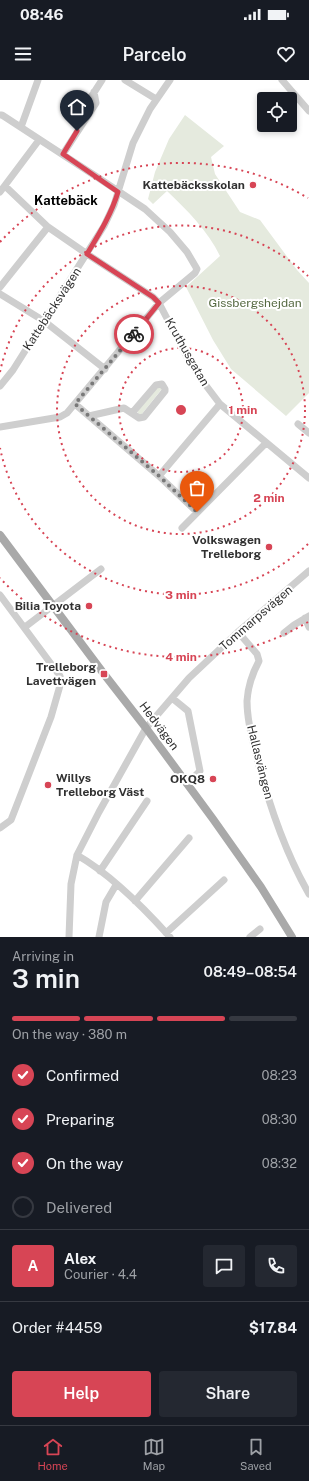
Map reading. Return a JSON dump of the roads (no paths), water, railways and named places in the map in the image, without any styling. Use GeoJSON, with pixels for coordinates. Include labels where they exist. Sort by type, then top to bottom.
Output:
{"type":"FeatureCollection","features":[{"type":"Feature","properties":{"kind":"main road","name":"Hedvägen"},"geometry":{"type":"LineString","coordinates":[[0,535],[146,728],[262,887],[292,937]]}},
{"type":"Feature","properties":{"kind":"street"},"geometry":{"type":"LineString","coordinates":[[21,127],[38,80]]}},
{"type":"Feature","properties":{"kind":"street"},"geometry":{"type":"LineString","coordinates":[[63,154],[96,103],[94,92],[102,80]]}},
{"type":"Feature","properties":{"kind":"street"},"geometry":{"type":"LineString","coordinates":[[126,80],[156,99]]}},
{"type":"Feature","properties":{"kind":"street","name":"Kattebäcksvägen"},"geometry":{"type":"LineString","coordinates":[[0,386],[13,370],[104,226],[114,205],[133,143],[156,99],[170,80]]}},
{"type":"Feature","properties":{"kind":"street"},"geometry":{"type":"LineString","coordinates":[[282,80],[309,111]]}},
{"type":"Feature","properties":{"kind":"street"},"geometry":{"type":"LineString","coordinates":[[0,115],[63,154],[145,209],[170,232],[187,252],[197,269],[195,273],[159,303],[64,416],[0,427]]}},
{"type":"Feature","properties":{"kind":"street"},"geometry":{"type":"LineString","coordinates":[[0,192],[39,140]]}},
{"type":"Feature","properties":{"kind":"street","name":"Kruthusgatan"},"geometry":{"type":"LineString","coordinates":[[5,186],[48,227],[153,297],[159,303],[198,375],[220,404],[266,444],[309,478]]}},
{"type":"Feature","properties":{"kind":"street"},"geometry":{"type":"LineString","coordinates":[[0,287],[48,227]]}},
{"type":"Feature","properties":{"kind":"street"},"geometry":{"type":"LineString","coordinates":[[0,294],[44,322],[105,369]]}},
{"type":"Feature","properties":{"kind":"street"},"geometry":{"type":"LineString","coordinates":[[89,416],[124,408],[139,418],[144,417],[165,391],[162,384],[156,385],[132,413]]}},
{"type":"Feature","properties":{"kind":"street"},"geometry":{"type":"LineString","coordinates":[[75,404],[159,476],[197,512]]}},
{"type":"Feature","properties":{"kind":"street"},"geometry":{"type":"LineString","coordinates":[[159,476],[220,404]]}},
{"type":"Feature","properties":{"kind":"street"},"geometry":{"type":"LineString","coordinates":[[298,424],[309,433]]}},
{"type":"Feature","properties":{"kind":"street"},"geometry":{"type":"LineString","coordinates":[[182,528],[266,444]]}},
{"type":"Feature","properties":{"kind":"street"},"geometry":{"type":"LineString","coordinates":[[25,627],[101,569]]}},
{"type":"Feature","properties":{"kind":"street","name":"Tommarpsvägen"},"geometry":{"type":"LineString","coordinates":[[69,937],[71,884],[77,855],[146,728],[189,678],[238,632],[309,571]]}},
{"type":"Feature","properties":{"kind":"street"},"geometry":{"type":"LineString","coordinates":[[0,595],[60,676],[61,682],[51,717],[11,820],[0,828]]}},
{"type":"Feature","properties":{"kind":"street"},"geometry":{"type":"LineString","coordinates":[[284,633],[307,617],[309,627]]}},
{"type":"Feature","properties":{"kind":"street","name":"Hallasvängen"},"geometry":{"type":"LineString","coordinates":[[238,632],[257,654],[259,661],[253,671],[249,685],[247,702],[253,743],[262,779],[274,817],[296,871],[309,894]]}},
{"type":"Feature","properties":{"kind":"street"},"geometry":{"type":"LineString","coordinates":[[172,698],[188,711],[200,771],[187,784]]}},
{"type":"Feature","properties":{"kind":"street"},"geometry":{"type":"LineString","coordinates":[[100,871],[147,801]]}},
{"type":"Feature","properties":{"kind":"street"},"geometry":{"type":"LineString","coordinates":[[135,901],[189,838]]}},
{"type":"Feature","properties":{"kind":"street"},"geometry":{"type":"LineString","coordinates":[[77,855],[100,871],[135,901],[168,935],[224,880]]}},
{"type":"Feature","properties":{"kind":"street"},"geometry":{"type":"LineString","coordinates":[[99,937],[106,902],[116,885]]}},
{"type":"Feature","properties":{"kind":"street"},"geometry":{"type":"LineString","coordinates":[[250,937],[260,929]]}},
{"type":"Feature","properties":{"kind":"place","name":"Kattebäcksskolan"},"geometry":{"type":"Point","coordinates":[253,185]}},
{"type":"Feature","properties":{"kind":"place","name":"Volkswagen Trelleborg"},"geometry":{"type":"Point","coordinates":[269,547]}},
{"type":"Feature","properties":{"kind":"place","name":"Bilia Toyota"},"geometry":{"type":"Point","coordinates":[89,606]}},
{"type":"Feature","properties":{"kind":"place","name":"Trelleborg Lavettvägen"},"geometry":{"type":"Point","coordinates":[104,674]}},
{"type":"Feature","properties":{"kind":"place","name":"OKQ8"},"geometry":{"type":"Point","coordinates":[213,779]}},
{"type":"Feature","properties":{"kind":"place","name":"Willys Trelleborg Väst"},"geometry":{"type":"Point","coordinates":[48,785]}},
{"type":"Feature","properties":{"kind":"district","name":"Kattebäck"},"geometry":{"type":"Point","coordinates":[66,200]}},
{"type":"Feature","properties":{"kind":"park label","name":"Gissbergshejdan"},"geometry":{"type":"Point","coordinates":[255,303]}}]}
